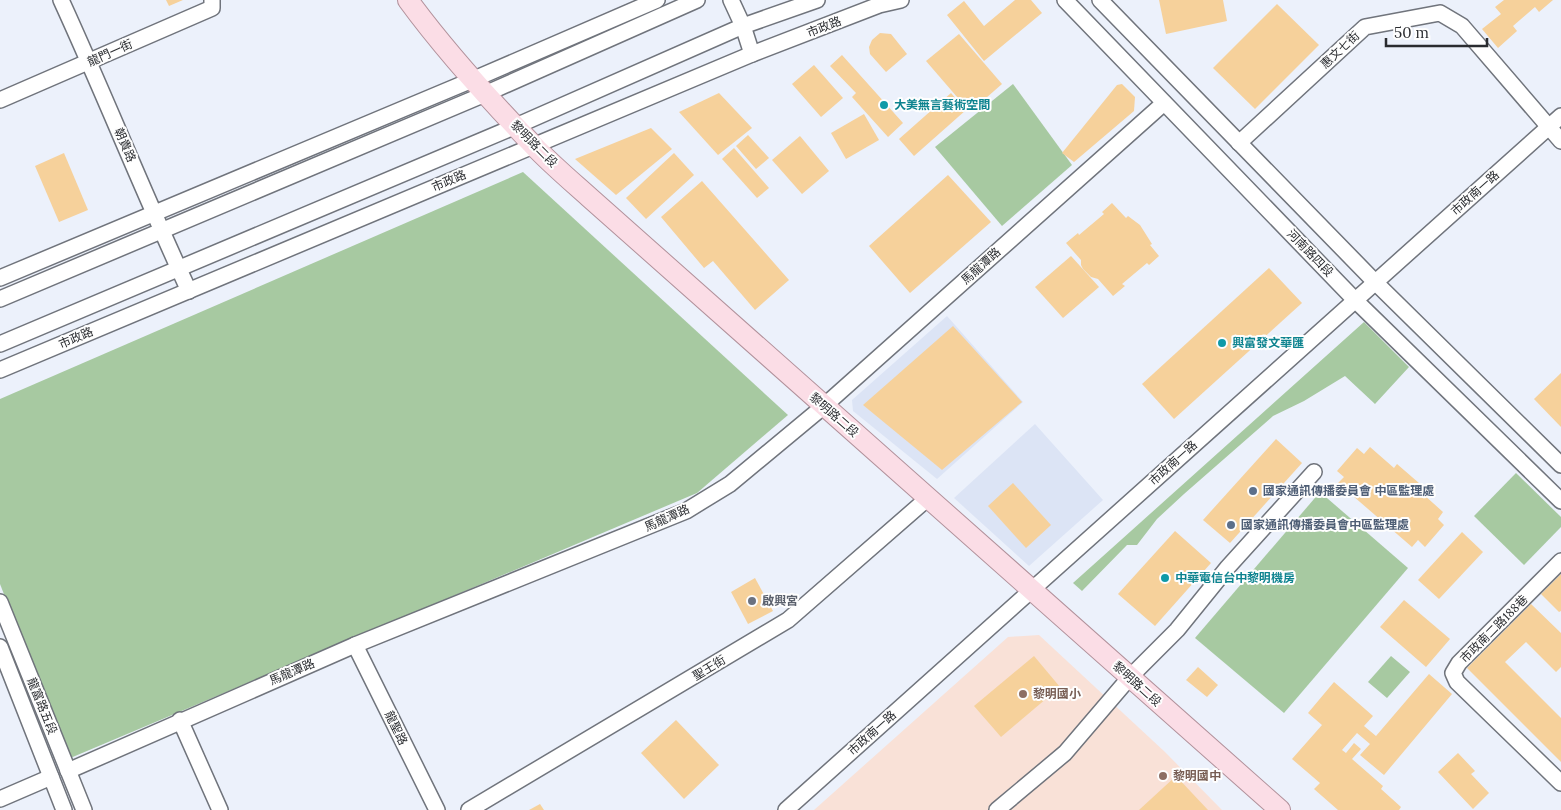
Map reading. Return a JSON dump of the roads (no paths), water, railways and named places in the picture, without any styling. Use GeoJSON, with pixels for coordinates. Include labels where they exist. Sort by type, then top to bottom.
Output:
{"type":"FeatureCollection","features":[{"type":"Feature","properties":{"kind":"main road","name":"黎明路二段"},"geometry":{"type":"LineString","coordinates":[[408,0],[431,32],[534,146],[589,197],[1280,810]]}},
{"type":"Feature","properties":{"kind":"street","name":"朝貴路"},"geometry":{"type":"LineString","coordinates":[[61,0],[161,232],[189,291]]}},
{"type":"Feature","properties":{"kind":"street","name":"龍門一街"},"geometry":{"type":"LineString","coordinates":[[0,100],[212,8],[212,0]]}},
{"type":"Feature","properties":{"kind":"street"},"geometry":{"type":"LineString","coordinates":[[0,300],[161,232],[479,87],[657,0]]}},
{"type":"Feature","properties":{"kind":"street"},"geometry":{"type":"LineString","coordinates":[[0,278],[154,214],[698,0]]}},
{"type":"Feature","properties":{"kind":"street"},"geometry":{"type":"LineString","coordinates":[[731,0],[743,26],[752,54]]}},
{"type":"Feature","properties":{"kind":"street","name":"市政路"},"geometry":{"type":"LineString","coordinates":[[0,344],[516,126],[743,26],[817,0]]}},
{"type":"Feature","properties":{"kind":"street","name":"市政路"},"geometry":{"type":"LineString","coordinates":[[0,370],[752,54],[879,5],[901,0]]}},
{"type":"Feature","properties":{"kind":"street","name":"河南路四段"},"geometry":{"type":"LineString","coordinates":[[1065,0],[1355,300],[1561,501]]}},
{"type":"Feature","properties":{"kind":"street"},"geometry":{"type":"LineString","coordinates":[[1100,0],[1375,282],[1561,465]]}},
{"type":"Feature","properties":{"kind":"street","name":"惠文七街"},"geometry":{"type":"LineString","coordinates":[[1240,143],[1365,27],[1440,13],[1462,26],[1561,140]]}},
{"type":"Feature","properties":{"kind":"street","name":"馬龍潭路"},"geometry":{"type":"LineString","coordinates":[[68,771],[180,720],[356,645],[686,511],[730,484],[824,406],[1164,103]]}},
{"type":"Feature","properties":{"kind":"street","name":"市政南一路"},"geometry":{"type":"LineString","coordinates":[[786,810],[1561,116]]}},
{"type":"Feature","properties":{"kind":"street"},"geometry":{"type":"LineString","coordinates":[[997,810],[1065,753],[1130,677],[1177,630],[1228,567],[1314,472]]}},
{"type":"Feature","properties":{"kind":"street","name":"聖王街"},"geometry":{"type":"LineString","coordinates":[[469,810],[788,620],[928,498]]}},
{"type":"Feature","properties":{"kind":"street","name":"市政南二路188巷"},"geometry":{"type":"LineString","coordinates":[[1561,561],[1459,663],[1453,673],[1457,682],[1561,783]]}},
{"type":"Feature","properties":{"kind":"street","name":"龍富路五段"},"geometry":{"type":"LineString","coordinates":[[0,602],[84,810]]}},
{"type":"Feature","properties":{"kind":"street","name":"龍聖路"},"geometry":{"type":"LineString","coordinates":[[356,645],[437,810]]}},
{"type":"Feature","properties":{"kind":"street","name":"龍富路五段"},"geometry":{"type":"LineString","coordinates":[[0,647],[64,810]]}},
{"type":"Feature","properties":{"kind":"street"},"geometry":{"type":"LineString","coordinates":[[180,720],[220,810]]}},
{"type":"Feature","properties":{"kind":"street"},"geometry":{"type":"LineString","coordinates":[[0,799],[51,778]]}},
{"type":"Feature","properties":{"kind":"place","name":"大美無言藝術空間"},"geometry":{"type":"Point","coordinates":[884,105]}},
{"type":"Feature","properties":{"kind":"place","name":"興富發文華匯"},"geometry":{"type":"Point","coordinates":[1222,343]}},
{"type":"Feature","properties":{"kind":"place","name":"國家通訊傳播委員會 中區監理處"},"geometry":{"type":"Point","coordinates":[1253,491]}},
{"type":"Feature","properties":{"kind":"place","name":"國家通訊傳播委員會中區監理處"},"geometry":{"type":"Point","coordinates":[1231,525]}},
{"type":"Feature","properties":{"kind":"place","name":"中華電信台中黎明機房"},"geometry":{"type":"Point","coordinates":[1165,578]}},
{"type":"Feature","properties":{"kind":"place","name":"啟興宮"},"geometry":{"type":"Point","coordinates":[752,601]}},
{"type":"Feature","properties":{"kind":"place","name":"黎明國小"},"geometry":{"type":"Point","coordinates":[1023,694]}},
{"type":"Feature","properties":{"kind":"place","name":"黎明國中"},"geometry":{"type":"Point","coordinates":[1163,776]}}]}
